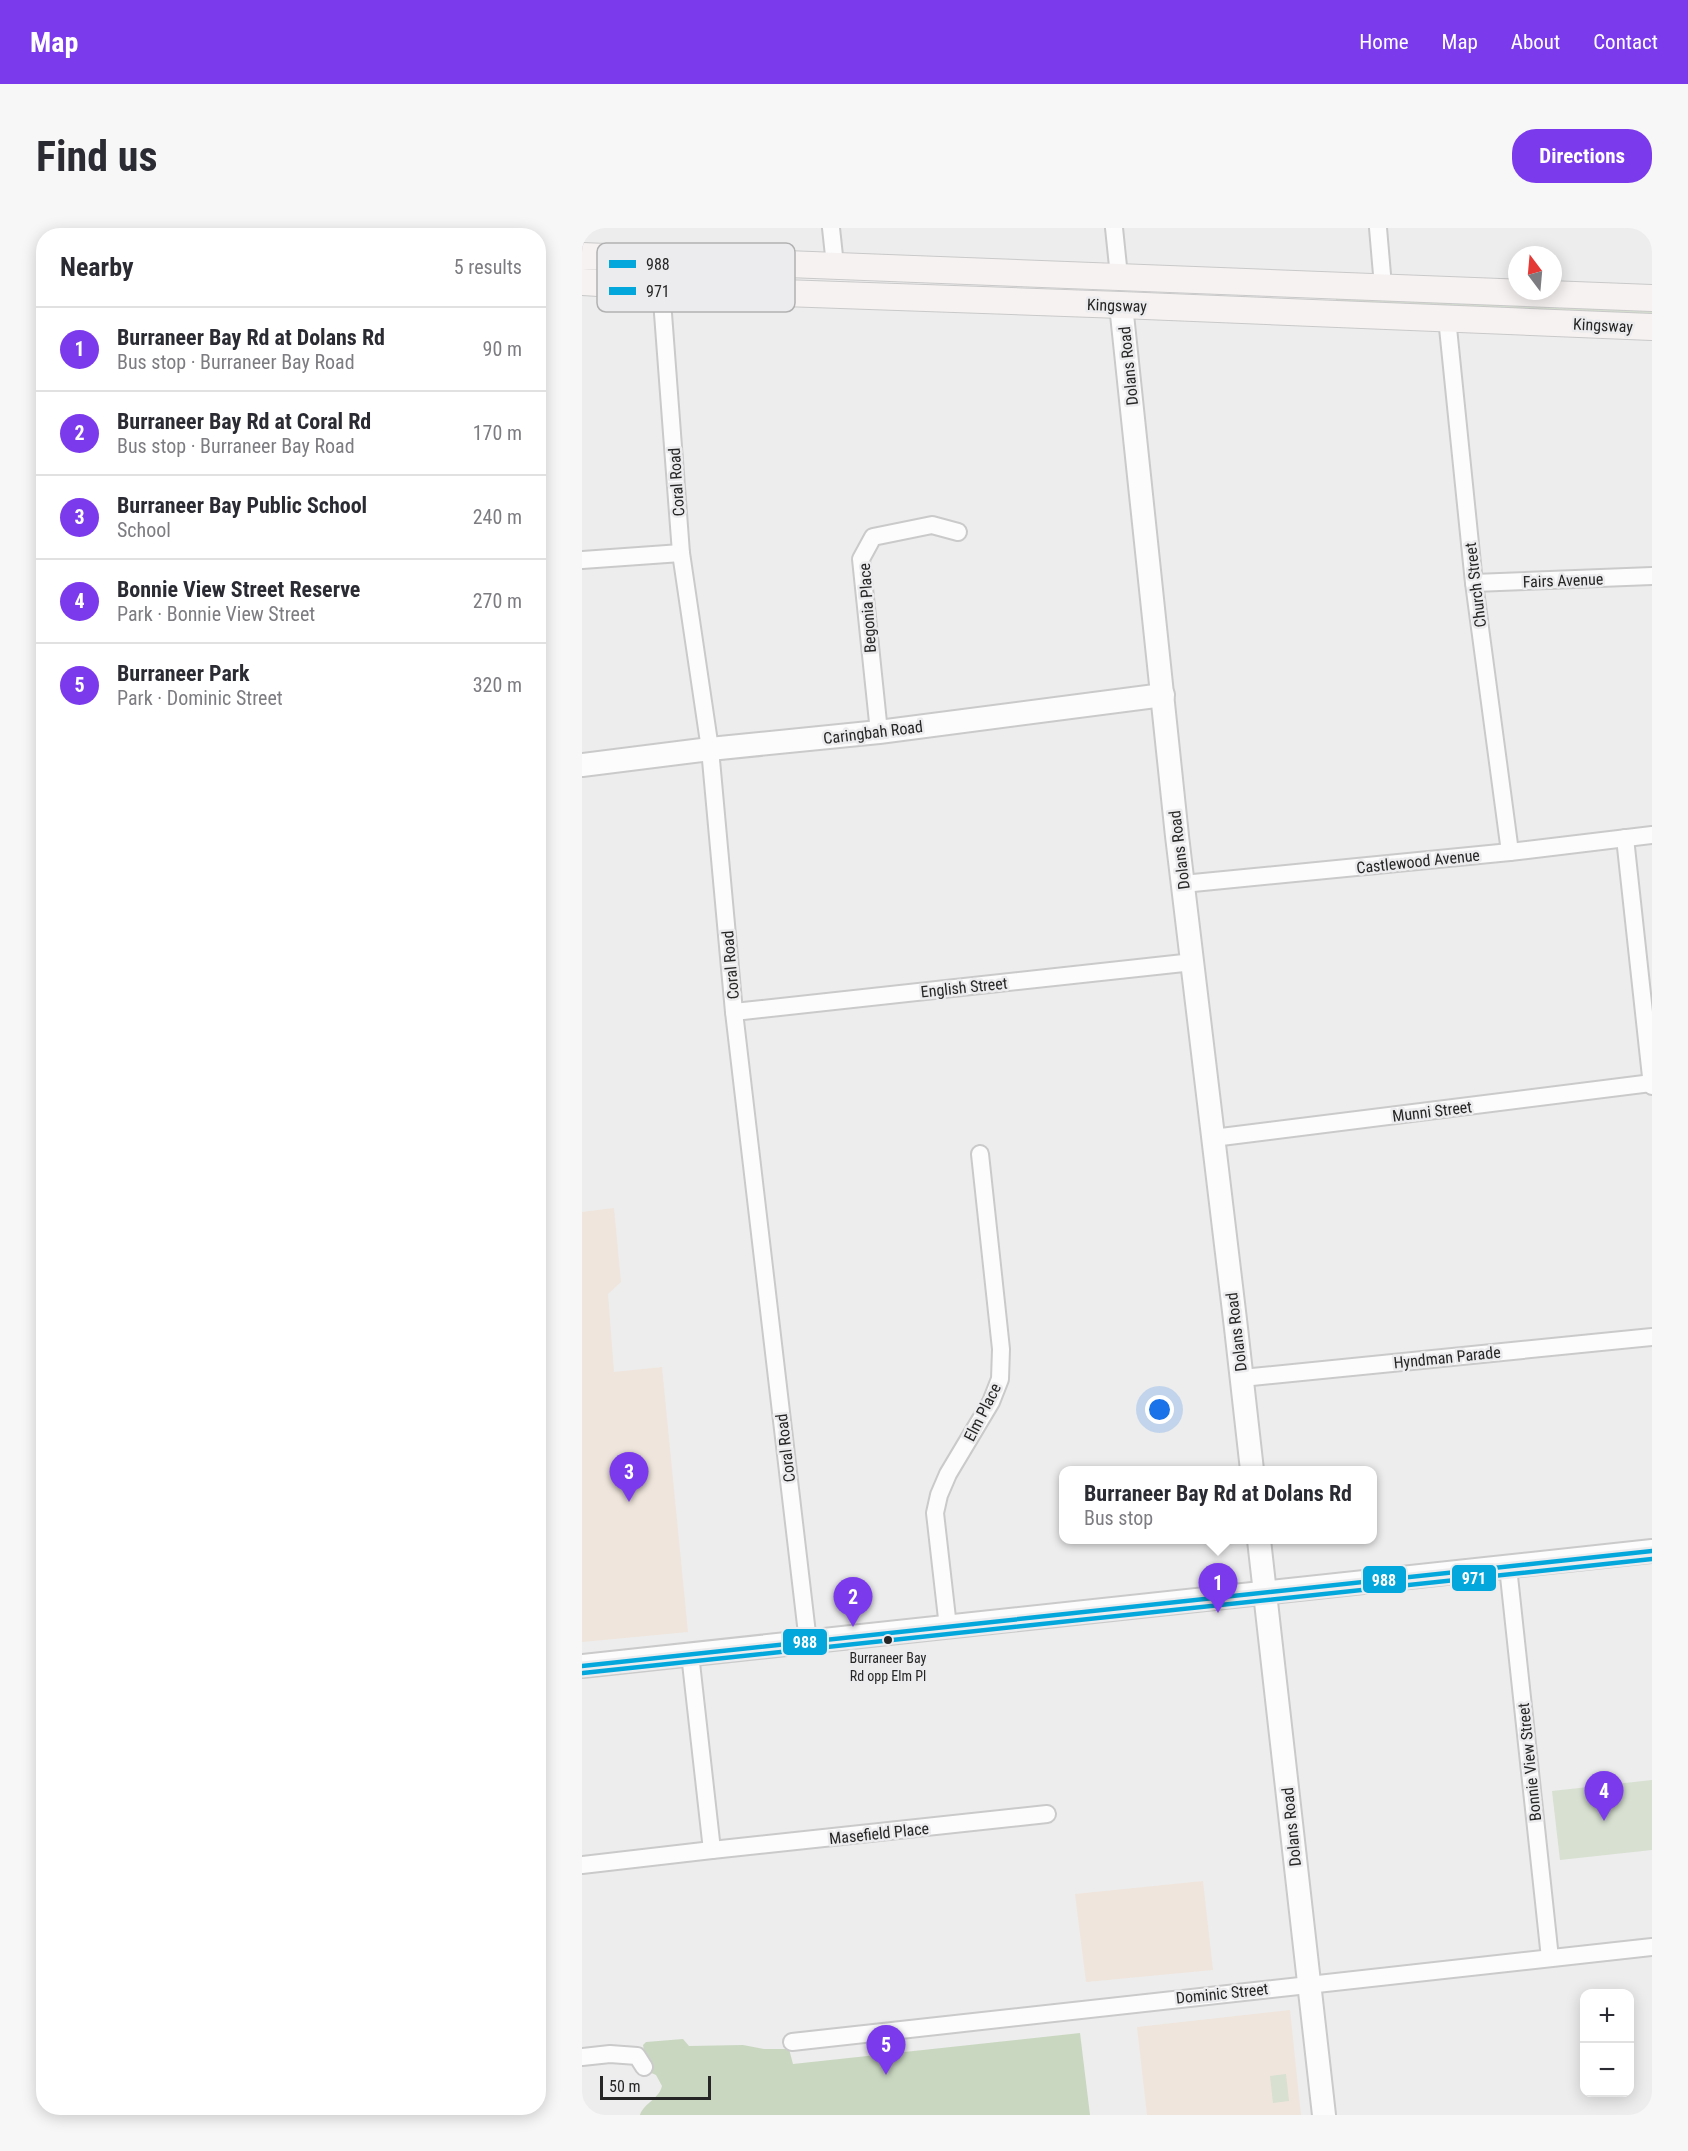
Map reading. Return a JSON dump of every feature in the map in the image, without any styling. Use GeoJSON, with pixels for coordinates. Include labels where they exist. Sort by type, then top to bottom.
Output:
{"type":"FeatureCollection","features":[{"type":"Feature","properties":{"kind":"main road","name":"Kingsway"},"geometry":{"type":"LineString","coordinates":[[582,256],[597,257]]}},
{"type":"Feature","properties":{"kind":"main road","name":"Kingsway"},"geometry":{"type":"LineString","coordinates":[[795,264],[1652,298]]}},
{"type":"Feature","properties":{"kind":"main road","name":"Dolans Road"},"geometry":{"type":"LineString","coordinates":[[1119,276],[1121,305]]}},
{"type":"Feature","properties":{"kind":"main road","name":"Kingsway"},"geometry":{"type":"LineString","coordinates":[[582,282],[597,283]]}},
{"type":"Feature","properties":{"kind":"main road","name":"Kingsway"},"geometry":{"type":"LineString","coordinates":[[795,294],[1652,327]]}},
{"type":"Feature","properties":{"kind":"street"},"geometry":{"type":"LineString","coordinates":[[831,228],[835,265]]}},
{"type":"Feature","properties":{"kind":"street","name":"Dolans Road"},"geometry":{"type":"LineString","coordinates":[[1114,228],[1119,276]]}},
{"type":"Feature","properties":{"kind":"street"},"geometry":{"type":"LineString","coordinates":[[1378,228],[1383,286]]}},
{"type":"Feature","properties":{"kind":"street","name":"Dolans Road"},"geometry":{"type":"LineString","coordinates":[[1121,305],[1183,884],[1252,1466]]}},
{"type":"Feature","properties":{"kind":"street","name":"Coral Road"},"geometry":{"type":"LineString","coordinates":[[663,312],[681,553],[710,749],[734,1012],[808,1642]]}},
{"type":"Feature","properties":{"kind":"street","name":"Church Street"},"geometry":{"type":"LineString","coordinates":[[1447,318],[1474,583],[1510,852]]}},
{"type":"Feature","properties":{"kind":"street","name":"Begonia Place"},"geometry":{"type":"LineString","coordinates":[[879,732],[861,559],[873,537],[932,525],[958,532]]}},
{"type":"Feature","properties":{"kind":"street"},"geometry":{"type":"LineString","coordinates":[[582,560],[681,553]]}},
{"type":"Feature","properties":{"kind":"street","name":"Fairs Avenue"},"geometry":{"type":"LineString","coordinates":[[1474,583],[1652,576]]}},
{"type":"Feature","properties":{"kind":"street","name":"Caringbah Road"},"geometry":{"type":"LineString","coordinates":[[582,765],[879,732],[1163,695]]}},
{"type":"Feature","properties":{"kind":"street","name":"Castlewood Avenue"},"geometry":{"type":"LineString","coordinates":[[1183,884],[1510,852],[1652,835]]}},
{"type":"Feature","properties":{"kind":"street"},"geometry":{"type":"LineString","coordinates":[[1625,838],[1652,1085]]}},
{"type":"Feature","properties":{"kind":"street","name":"English Street"},"geometry":{"type":"LineString","coordinates":[[734,1012],[1193,962]]}},
{"type":"Feature","properties":{"kind":"street","name":"Munni Street"},"geometry":{"type":"LineString","coordinates":[[1213,1138],[1652,1085]]}},
{"type":"Feature","properties":{"kind":"street","name":"Elm Place"},"geometry":{"type":"LineString","coordinates":[[948,1628],[936,1513],[939,1495],[948,1474],[991,1402],[1000,1378],[1001,1349],[980,1154]]}},
{"type":"Feature","properties":{"kind":"street","name":"Hyndman Parade"},"geometry":{"type":"LineString","coordinates":[[1242,1378],[1652,1337]]}},
{"type":"Feature","properties":{"kind":"street","name":"Dolans Road"},"geometry":{"type":"LineString","coordinates":[[1260,1544],[1324,2115]]}},
{"type":"Feature","properties":{"kind":"street"},"geometry":{"type":"LineString","coordinates":[[582,1666],[1652,1551]]}},
{"type":"Feature","properties":{"kind":"street","name":"Bonnie View Street"},"geometry":{"type":"LineString","coordinates":[[1508,1567],[1550,1958]]}},
{"type":"Feature","properties":{"kind":"street"},"geometry":{"type":"LineString","coordinates":[[690,1654],[712,1850]]}},
{"type":"Feature","properties":{"kind":"street","name":"Masefield Place"},"geometry":{"type":"LineString","coordinates":[[582,1865],[1047,1814]]}},
{"type":"Feature","properties":{"kind":"street","name":"Dominic Street"},"geometry":{"type":"LineString","coordinates":[[792,2042],[1309,1983],[1652,1947]]}},
{"type":"Feature","properties":{"kind":"street"},"geometry":{"type":"LineString","coordinates":[[582,2057],[610,2054],[640,2056]]}},
{"type":"Feature","properties":{"kind":"shaded area"},"geometry":{"type":"Polygon","coordinates":[[[614,1208],[621,1282],[608,1294],[614,1372],[662,1367],[688,1632],[582,1642],[582,1212],[614,1208]]]}},
{"type":"Feature","properties":{"kind":"shaded area"},"geometry":{"type":"Polygon","coordinates":[[[1203,1881],[1213,1970],[1086,1982],[1075,1894],[1203,1881]]]}},
{"type":"Feature","properties":{"kind":"shaded area"},"geometry":{"type":"Polygon","coordinates":[[[1290,2010],[1301,2115],[1147,2115],[1137,2027],[1290,2010]]]}},
{"type":"Feature","properties":{"kind":"green space"},"geometry":{"type":"Polygon","coordinates":[[[1336,295],[1652,307],[1652,314],[1336,303],[1336,295]]]}},
{"type":"Feature","properties":{"kind":"green space"},"geometry":{"type":"Polygon","coordinates":[[[1652,1780],[1652,1850],[1560,1860],[1552,1791],[1652,1780]]]}},
{"type":"Feature","properties":{"kind":"green space"},"geometry":{"type":"Polygon","coordinates":[[[1080,2033],[1090,2115],[640,2115],[662,2086],[656,2075],[647,2071],[643,2045],[646,2042],[683,2039],[689,2046],[743,2045],[764,2049],[789,2049],[793,2064],[1080,2033]]]}},
{"type":"Feature","properties":{"kind":"green space"},"geometry":{"type":"Polygon","coordinates":[[[1286,2074],[1289,2101],[1273,2103],[1270,2076],[1286,2074]]]}},
{"type":"Feature","properties":{"kind":"transit line","name":"988"},"geometry":{"type":"LineString","coordinates":[[582,1666],[1652,1551]]}},
{"type":"Feature","properties":{"kind":"transit line","name":"971"},"geometry":{"type":"LineString","coordinates":[[583,1673],[1652,1559]]}},
{"type":"Feature","properties":{"kind":"place","name":"Burraneer Bay Public School"},"geometry":{"type":"Point","coordinates":[629,1502]}},
{"type":"Feature","properties":{"kind":"place","name":"Burraneer Bay Rd at Dolans Rd"},"geometry":{"type":"Point","coordinates":[1218,1613]}},
{"type":"Feature","properties":{"kind":"place","name":"Burraneer Bay Rd at Coral Rd"},"geometry":{"type":"Point","coordinates":[853,1627]}},
{"type":"Feature","properties":{"kind":"place","name":"Burraneer Bay Rd opp Elm Pl"},"geometry":{"type":"Point","coordinates":[888,1640]}},
{"type":"Feature","properties":{"kind":"place","name":"Bonnie View Street Reserve"},"geometry":{"type":"Point","coordinates":[1604,1821]}},
{"type":"Feature","properties":{"kind":"place","name":"Burraneer Park"},"geometry":{"type":"Point","coordinates":[886,2075]}}]}
